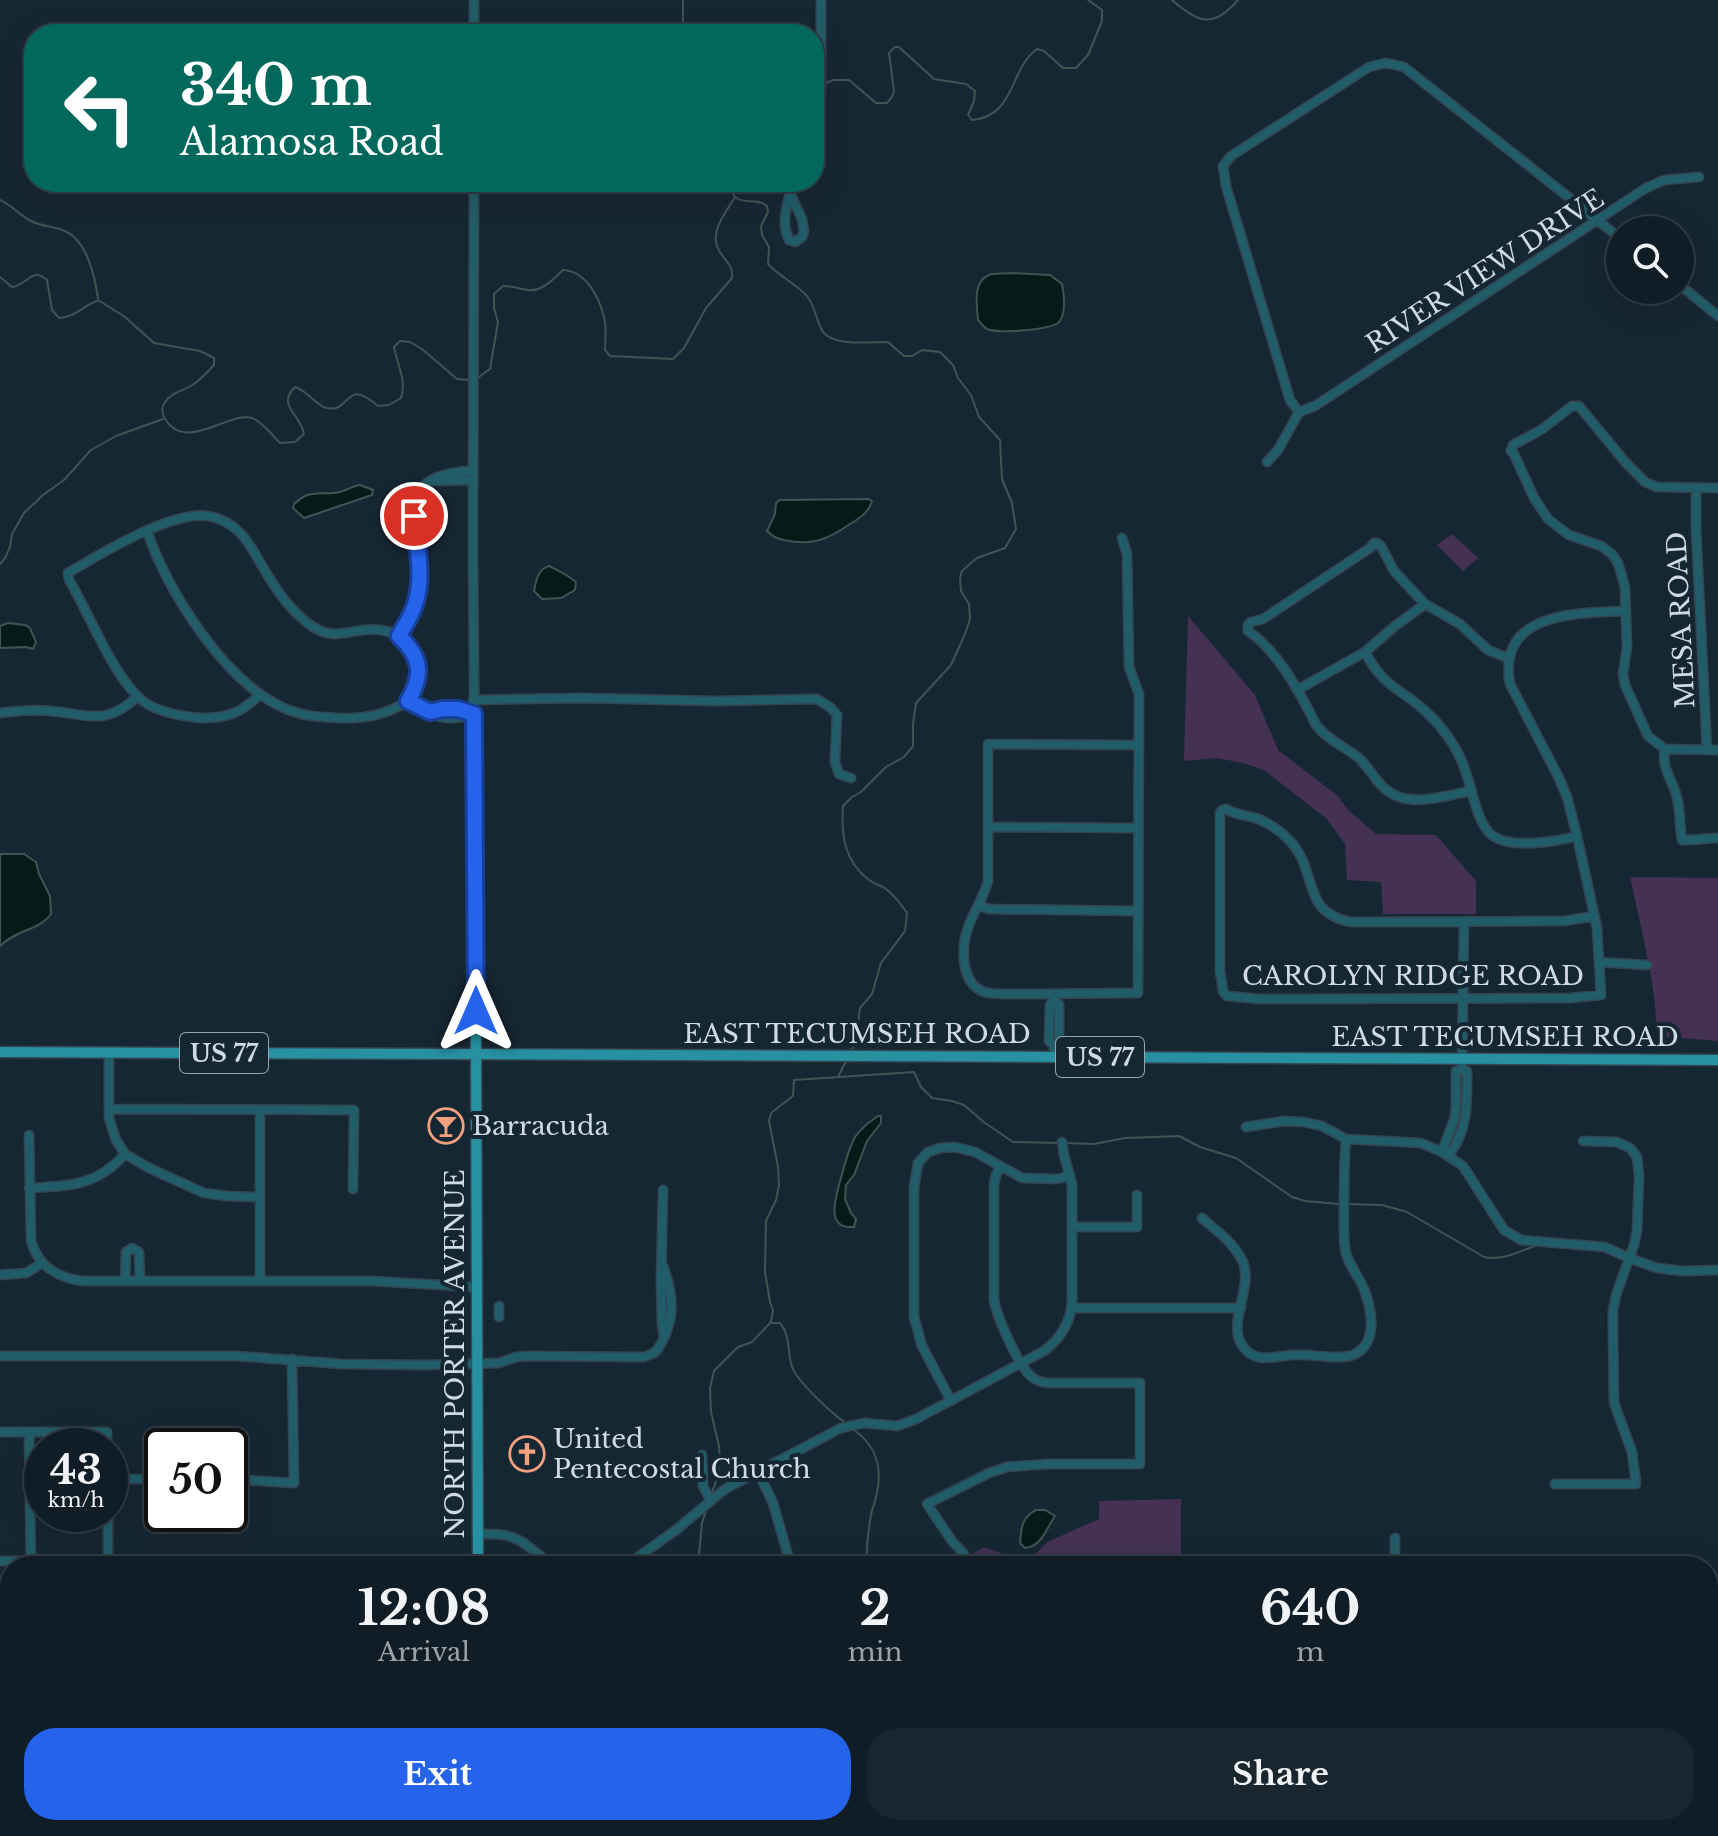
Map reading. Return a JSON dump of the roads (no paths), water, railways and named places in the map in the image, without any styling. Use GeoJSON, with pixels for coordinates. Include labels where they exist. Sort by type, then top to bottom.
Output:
{"type":"FeatureCollection","features":[{"type":"Feature","properties":{"kind":"main road","name":"NORTH PORTER AVENUE"},"geometry":{"type":"LineString","coordinates":[[475,795],[478,1556]]}},
{"type":"Feature","properties":{"kind":"main road","name":"EAST TECUMSEH ROAD"},"geometry":{"type":"LineString","coordinates":[[476,1054],[873,1056],[1054,1051],[1462,1063],[1718,1060]]}},
{"type":"Feature","properties":{"kind":"main road","name":"US 77"},"geometry":{"type":"LineString","coordinates":[[0,1052],[476,1054]]}},
{"type":"Feature","properties":{"kind":"street"},"geometry":{"type":"LineString","coordinates":[[474,0],[474,24]]}},
{"type":"Feature","properties":{"kind":"street"},"geometry":{"type":"LineString","coordinates":[[821,0],[821,24]]}},
{"type":"Feature","properties":{"kind":"street"},"geometry":{"type":"LineString","coordinates":[[1267,462],[1278,450],[1299,412],[1290,400],[1226,186],[1223,166],[1231,156],[1369,67],[1386,63],[1404,67],[1606,227]]}},
{"type":"Feature","properties":{"kind":"street","name":"RIVER VIEW DRIVE"},"geometry":{"type":"LineString","coordinates":[[1299,412],[1315,406],[1655,183],[1699,177]]}},
{"type":"Feature","properties":{"kind":"street","name":"NORTH PORTER AVENUE"},"geometry":{"type":"LineString","coordinates":[[474,192],[475,795]]}},
{"type":"Feature","properties":{"kind":"street"},"geometry":{"type":"LineString","coordinates":[[790,193],[803,224],[802,237],[795,242],[789,240],[784,225],[790,193]]}},
{"type":"Feature","properties":{"kind":"street"},"geometry":{"type":"LineString","coordinates":[[1694,296],[1718,316]]}},
{"type":"Feature","properties":{"kind":"street"},"geometry":{"type":"LineString","coordinates":[[1718,488],[1657,487],[1645,482],[1579,406],[1572,406],[1541,430],[1513,445],[1511,451],[1548,519],[1569,535],[1601,546],[1612,554],[1623,575],[1627,647],[1623,674],[1648,736],[1665,749],[1718,750]]}},
{"type":"Feature","properties":{"kind":"street"},"geometry":{"type":"LineString","coordinates":[[399,636],[416,602],[420,579],[415,507],[421,490],[429,481],[473,476]]}},
{"type":"Feature","properties":{"kind":"street","name":"MESA ROAD"},"geometry":{"type":"LineString","coordinates":[[1696,488],[1707,750]]}},
{"type":"Feature","properties":{"kind":"street"},"geometry":{"type":"LineString","coordinates":[[147,531],[169,579],[204,637],[259,695],[287,710],[349,719],[387,713],[408,701],[416,688],[418,666],[410,647],[399,636],[384,630],[332,634],[304,621],[271,581],[250,543],[223,520],[200,515],[187,517],[147,531],[68,573],[94,629],[117,668],[147,704],[166,713],[219,717],[237,713],[259,695]]}},
{"type":"Feature","properties":{"kind":"street"},"geometry":{"type":"LineString","coordinates":[[1122,538],[1127,554],[1129,667],[1139,694],[1139,745],[1137,911],[1138,993],[1054,997],[984,992],[971,982],[965,967],[965,940],[988,881],[988,744],[1139,745]]}},
{"type":"Feature","properties":{"kind":"street"},"geometry":{"type":"LineString","coordinates":[[1472,791],[1414,800],[1384,789],[1362,761],[1315,724],[1275,658],[1247,627],[1374,543],[1381,546],[1394,571],[1425,604],[1460,624],[1488,650],[1508,658]]}},
{"type":"Feature","properties":{"kind":"street"},"geometry":{"type":"LineString","coordinates":[[1297,690],[1365,652],[1425,604]]}},
{"type":"Feature","properties":{"kind":"street"},"geometry":{"type":"LineString","coordinates":[[1599,962],[1595,916],[1567,797],[1510,684],[1508,658],[1529,628],[1543,621],[1581,613],[1626,611]]}},
{"type":"Feature","properties":{"kind":"street"},"geometry":{"type":"LineString","coordinates":[[1365,652],[1382,677],[1427,712],[1441,729],[1461,759],[1484,828],[1501,840],[1514,843],[1563,840],[1577,836]]}},
{"type":"Feature","properties":{"kind":"street"},"geometry":{"type":"LineString","coordinates":[[0,713],[29,710],[105,716],[119,711],[138,696]]}},
{"type":"Feature","properties":{"kind":"street"},"geometry":{"type":"LineString","coordinates":[[473,700],[817,699],[837,715],[835,762],[839,774],[851,778]]}},
{"type":"Feature","properties":{"kind":"street"},"geometry":{"type":"LineString","coordinates":[[408,701],[430,712],[458,709],[474,714]]}},
{"type":"Feature","properties":{"kind":"street"},"geometry":{"type":"LineString","coordinates":[[1665,749],[1665,769],[1676,792],[1682,840],[1718,838]]}},
{"type":"Feature","properties":{"kind":"street","name":"CAROLYN RIDGE ROAD"},"geometry":{"type":"LineString","coordinates":[[1464,922],[1350,922],[1336,918],[1315,899],[1307,869],[1291,842],[1268,823],[1226,809],[1220,813],[1220,971],[1225,995],[1251,999],[1570,998],[1601,995],[1599,962],[1647,965]]}},
{"type":"Feature","properties":{"kind":"street"},"geometry":{"type":"LineString","coordinates":[[989,827],[1138,828]]}},
{"type":"Feature","properties":{"kind":"street"},"geometry":{"type":"LineString","coordinates":[[978,905],[989,909],[1137,911]]}},
{"type":"Feature","properties":{"kind":"street"},"geometry":{"type":"LineString","coordinates":[[1442,1152],[1454,1120],[1456,1071],[1462,1063],[1464,922],[1564,921],[1595,916]]}},
{"type":"Feature","properties":{"kind":"street"},"geometry":{"type":"LineString","coordinates":[[1054,997],[1050,1005],[1049,1041],[1054,1051]]}},
{"type":"Feature","properties":{"kind":"street"},"geometry":{"type":"LineString","coordinates":[[109,1052],[109,1109],[113,1134],[125,1154],[204,1193],[260,1197]]}},
{"type":"Feature","properties":{"kind":"street"},"geometry":{"type":"LineString","coordinates":[[109,1109],[354,1110],[353,1189]]}},
{"type":"Feature","properties":{"kind":"street"},"geometry":{"type":"LineString","coordinates":[[260,1110],[260,1281]]}},
{"type":"Feature","properties":{"kind":"street"},"geometry":{"type":"LineString","coordinates":[[1246,1127],[1284,1121],[1304,1122],[1322,1126],[1346,1139],[1421,1143],[1463,1166],[1504,1230],[1521,1240],[1605,1247],[1657,1268],[1718,1270]]}},
{"type":"Feature","properties":{"kind":"street"},"geometry":{"type":"LineString","coordinates":[[29,1135],[31,1241],[42,1263],[71,1279],[390,1281],[477,1287]]}},
{"type":"Feature","properties":{"kind":"street"},"geometry":{"type":"LineString","coordinates":[[1202,1218],[1222,1235],[1242,1259],[1246,1280],[1237,1333],[1247,1351],[1266,1359],[1310,1354],[1340,1358],[1355,1355],[1370,1339],[1371,1323],[1366,1296],[1345,1250],[1346,1139]]}},
{"type":"Feature","properties":{"kind":"street"},"geometry":{"type":"LineString","coordinates":[[1555,1484],[1636,1484],[1632,1452],[1614,1403],[1613,1310],[1637,1231],[1637,1157],[1630,1148],[1617,1142],[1583,1141]]}},
{"type":"Feature","properties":{"kind":"street"},"geometry":{"type":"LineString","coordinates":[[639,1556],[676,1530],[708,1501],[816,1441],[854,1424],[897,1426],[916,1419],[1044,1351],[1061,1335],[1072,1308],[1073,1227],[1072,1184],[1062,1142]]}},
{"type":"Feature","properties":{"kind":"street"},"geometry":{"type":"LineString","coordinates":[[951,1401],[922,1346],[914,1317],[914,1188],[918,1163],[933,1150],[955,1147],[968,1149],[1018,1176],[1057,1179],[1069,1176]]}},
{"type":"Feature","properties":{"kind":"street"},"geometry":{"type":"LineString","coordinates":[[29,1188],[82,1183],[108,1170],[125,1154]]}},
{"type":"Feature","properties":{"kind":"street"},"geometry":{"type":"LineString","coordinates":[[965,1556],[927,1504],[1007,1467],[1140,1464],[1140,1383],[1043,1383],[1034,1379],[1022,1363],[998,1316],[994,1300],[994,1184],[1000,1167]]}},
{"type":"Feature","properties":{"kind":"street"},"geometry":{"type":"LineString","coordinates":[[0,1356],[236,1356],[352,1364],[499,1363],[527,1356],[644,1357],[658,1349],[664,1337],[663,1190]]}},
{"type":"Feature","properties":{"kind":"street"},"geometry":{"type":"LineString","coordinates":[[1073,1227],[1137,1227],[1137,1195]]}},
{"type":"Feature","properties":{"kind":"street"},"geometry":{"type":"LineString","coordinates":[[125,1281],[126,1252],[132,1248],[139,1252],[140,1281]]}},
{"type":"Feature","properties":{"kind":"street"},"geometry":{"type":"LineString","coordinates":[[0,1275],[26,1273],[42,1263]]}},
{"type":"Feature","properties":{"kind":"street"},"geometry":{"type":"LineString","coordinates":[[499,1306],[499,1317]]}},
{"type":"Feature","properties":{"kind":"street"},"geometry":{"type":"LineString","coordinates":[[1072,1308],[1241,1308]]}},
{"type":"Feature","properties":{"kind":"street"},"geometry":{"type":"LineString","coordinates":[[248,1480],[294,1483],[292,1359]]}},
{"type":"Feature","properties":{"kind":"street"},"geometry":{"type":"LineString","coordinates":[[854,1424],[856,1412]]}},
{"type":"Feature","properties":{"kind":"street"},"geometry":{"type":"LineString","coordinates":[[0,1432],[24,1432]]}},
{"type":"Feature","properties":{"kind":"street"},"geometry":{"type":"LineString","coordinates":[[702,1455],[703,1486],[708,1501]]}},
{"type":"Feature","properties":{"kind":"street"},"geometry":{"type":"LineString","coordinates":[[758,1472],[773,1503],[788,1556]]}},
{"type":"Feature","properties":{"kind":"street"},"geometry":{"type":"LineString","coordinates":[[31,1532],[31,1556]]}},
{"type":"Feature","properties":{"kind":"street"},"geometry":{"type":"LineString","coordinates":[[108,1532],[108,1556]]}},
{"type":"Feature","properties":{"kind":"street"},"geometry":{"type":"LineString","coordinates":[[478,1534],[509,1536],[541,1556]]}},
{"type":"Feature","properties":{"kind":"street"},"geometry":{"type":"LineString","coordinates":[[1395,1538],[1395,1556]]}},
{"type":"Feature","properties":{"kind":"waterway"},"geometry":{"type":"LineString","coordinates":[[682,24],[683,0]]}},
{"type":"Feature","properties":{"kind":"waterway"},"geometry":{"type":"LineString","coordinates":[[824,84],[849,80],[876,103],[887,103],[894,91],[889,53],[899,47],[934,79],[966,84],[975,91],[968,115],[972,120],[986,117],[1005,101],[1021,68],[1037,49],[1044,51],[1063,68],[1076,68],[1088,55],[1102,21],[1102,10],[1088,0]]}},
{"type":"Feature","properties":{"kind":"waterway"},"geometry":{"type":"LineString","coordinates":[[1172,0],[1190,14],[1205,20],[1221,15],[1238,0]]}},
{"type":"Feature","properties":{"kind":"waterway"},"geometry":{"type":"LineString","coordinates":[[476,379],[490,369],[498,322],[494,294],[503,286],[535,290],[549,283],[563,270],[571,271],[585,280],[595,294],[605,321],[605,350],[610,356],[673,359],[684,348],[706,308],[732,278],[731,268],[718,247],[716,232],[735,197],[733,192]]}},
{"type":"Feature","properties":{"kind":"waterway"},"geometry":{"type":"LineString","coordinates":[[736,198],[767,206],[768,212],[761,226],[769,247],[768,264],[807,296],[827,335],[842,341],[888,342],[904,356],[912,356],[922,350],[940,352],[953,365],[958,378],[971,395],[979,417],[1000,440],[1002,479],[1012,503],[1016,529],[1005,548],[977,558],[962,571],[961,591],[969,604],[970,619],[951,665],[916,703],[913,746],[904,757],[886,767],[843,806],[844,837],[849,856],[861,873],[889,892],[907,913],[905,931],[881,963],[872,994],[860,1008],[856,1041],[851,1052]]}},
{"type":"Feature","properties":{"kind":"waterway"},"geometry":{"type":"LineString","coordinates":[[0,200],[31,221],[62,230],[77,240],[92,269],[98,299]]}},
{"type":"Feature","properties":{"kind":"waterway"},"geometry":{"type":"LineString","coordinates":[[0,277],[12,287],[34,276],[42,276],[47,280],[52,310],[59,318],[70,316],[97,301]]}},
{"type":"Feature","properties":{"kind":"waterway"},"geometry":{"type":"LineString","coordinates":[[98,300],[125,317],[154,343],[200,351],[214,358],[214,365],[203,376],[170,396],[163,406],[165,419],[184,432],[208,429],[242,417],[256,420],[280,443],[295,442],[304,434],[288,400],[295,387],[327,408],[341,406],[359,394],[378,406],[389,405],[401,398],[403,392],[394,347],[400,341],[410,342],[422,349],[457,379],[470,380]]}},
{"type":"Feature","properties":{"kind":"waterway"},"geometry":{"type":"LineString","coordinates":[[0,564],[24,513],[64,480],[91,450],[116,436],[163,419]]}},
{"type":"Feature","properties":{"kind":"waterway"},"geometry":{"type":"LineString","coordinates":[[838,1077],[846,1061]]}},
{"type":"Feature","properties":{"kind":"waterway"},"geometry":{"type":"LineString","coordinates":[[711,1494],[718,1477],[720,1459],[711,1412],[710,1388],[714,1371],[738,1347],[752,1342],[771,1322],[773,1310],[765,1272],[766,1221],[779,1185],[769,1121],[771,1113],[793,1096],[794,1080],[914,1072],[921,1087],[932,1098],[964,1105],[1013,1142],[1058,1143]]}},
{"type":"Feature","properties":{"kind":"waterway"},"geometry":{"type":"LineString","coordinates":[[1064,1143],[1094,1144],[1125,1138],[1179,1136],[1200,1147],[1236,1158],[1292,1197],[1339,1204]]}},
{"type":"Feature","properties":{"kind":"waterway"},"geometry":{"type":"LineString","coordinates":[[1346,1204],[1382,1205],[1407,1212],[1484,1257],[1505,1257],[1538,1245]]}},
{"type":"Feature","properties":{"kind":"waterway"},"geometry":{"type":"LineString","coordinates":[[772,1323],[780,1323],[783,1328],[795,1373],[832,1413],[846,1423]]}},
{"type":"Feature","properties":{"kind":"waterway"},"geometry":{"type":"LineString","coordinates":[[854,1430],[873,1451],[879,1477],[871,1513],[867,1556]]}},
{"type":"Feature","properties":{"kind":"waterway"},"geometry":{"type":"LineString","coordinates":[[699,1556],[702,1523],[707,1508]]}},
{"type":"Feature","properties":{"kind":"place","name":"Barracuda"},"geometry":{"type":"Point","coordinates":[446,1126]}},
{"type":"Feature","properties":{"kind":"place","name":"United Pentecostal Church"},"geometry":{"type":"Point","coordinates":[527,1454]}}]}
